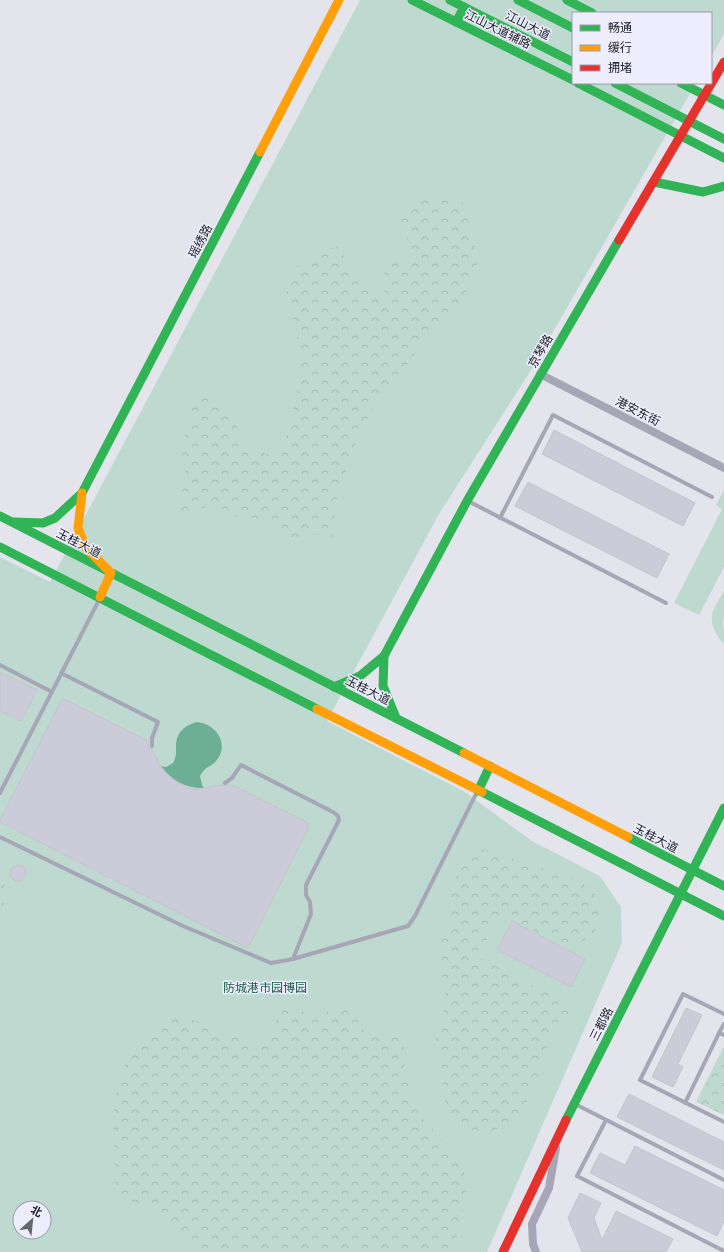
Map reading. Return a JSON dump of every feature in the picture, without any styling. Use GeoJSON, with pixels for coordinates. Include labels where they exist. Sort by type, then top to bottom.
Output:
{"type":"FeatureCollection","features":[{"type":"Feature","properties":{"kind":"main road","name":"瑶绣路"},"geometry":{"type":"LineString","coordinates":[[82,493],[339,0]]}},
{"type":"Feature","properties":{"kind":"main road","name":"江山大道辅路"},"geometry":{"type":"LineString","coordinates":[[412,0],[572,80]]}},
{"type":"Feature","properties":{"kind":"main road","name":"江山大道"},"geometry":{"type":"LineString","coordinates":[[450,0],[572,61]]}},
{"type":"Feature","properties":{"kind":"main road","name":"江山大道"},"geometry":{"type":"LineString","coordinates":[[518,0],[572,27]]}},
{"type":"Feature","properties":{"kind":"main road"},"geometry":{"type":"LineString","coordinates":[[567,0],[590,12]]}},
{"type":"Feature","properties":{"kind":"main road"},"geometry":{"type":"LineString","coordinates":[[456,22],[464,7]]}},
{"type":"Feature","properties":{"kind":"main road","name":"京琴路"},"geometry":{"type":"LineString","coordinates":[[712,80],[724,62]]}},
{"type":"Feature","properties":{"kind":"main road"},"geometry":{"type":"LineString","coordinates":[[712,80],[724,86]]}},
{"type":"Feature","properties":{"kind":"main road"},"geometry":{"type":"LineString","coordinates":[[580,84],[724,158]]}},
{"type":"Feature","properties":{"kind":"main road"},"geometry":{"type":"LineString","coordinates":[[617,84],[724,139]]}},
{"type":"Feature","properties":{"kind":"main road"},"geometry":{"type":"LineString","coordinates":[[683,84],[724,105]]}},
{"type":"Feature","properties":{"kind":"main road","name":"京琴路"},"geometry":{"type":"LineString","coordinates":[[384,656],[467,501],[710,84]]}},
{"type":"Feature","properties":{"kind":"main road"},"geometry":{"type":"LineString","coordinates":[[654,182],[703,192],[724,186]]}},
{"type":"Feature","properties":{"kind":"main road"},"geometry":{"type":"LineString","coordinates":[[10,522],[43,522],[55,518],[82,493]]}},
{"type":"Feature","properties":{"kind":"main road"},"geometry":{"type":"LineString","coordinates":[[82,493],[78,528],[86,548],[111,573],[100,598]]}},
{"type":"Feature","properties":{"kind":"main road","name":"玉桂大道"},"geometry":{"type":"LineString","coordinates":[[0,516],[724,886]]}},
{"type":"Feature","properties":{"kind":"main road"},"geometry":{"type":"LineString","coordinates":[[0,547],[724,916]]}},
{"type":"Feature","properties":{"kind":"main road"},"geometry":{"type":"LineString","coordinates":[[334,687],[360,676],[384,656]]}},
{"type":"Feature","properties":{"kind":"main road"},"geometry":{"type":"LineString","coordinates":[[384,656],[382,686],[396,718]]}},
{"type":"Feature","properties":{"kind":"main road"},"geometry":{"type":"LineString","coordinates":[[478,791],[490,766]]}},
{"type":"Feature","properties":{"kind":"main road","name":"三都路"},"geometry":{"type":"LineString","coordinates":[[503,1252],[558,1135],[724,808]]}},
{"type":"Feature","properties":{"kind":"street","name":"港安东街"},"geometry":{"type":"LineString","coordinates":[[540,374],[724,468]]}},
{"type":"Feature","properties":{"kind":"street"},"geometry":{"type":"LineString","coordinates":[[536,1252],[533,1244],[532,1224],[548,1188],[558,1135]]}},
{"type":"Feature","properties":{"kind":"lane"},"geometry":{"type":"LineString","coordinates":[[500,518],[553,415],[712,497]]}},
{"type":"Feature","properties":{"kind":"lane"},"geometry":{"type":"LineString","coordinates":[[467,501],[666,603]]}},
{"type":"Feature","properties":{"kind":"lane"},"geometry":{"type":"LineString","coordinates":[[0,793],[100,598]]}},
{"type":"Feature","properties":{"kind":"lane"},"geometry":{"type":"LineString","coordinates":[[0,665],[52,692]]}},
{"type":"Feature","properties":{"kind":"lane"},"geometry":{"type":"LineString","coordinates":[[61,673],[158,722],[152,738],[152,746]]}},
{"type":"Feature","properties":{"kind":"lane"},"geometry":{"type":"LineString","coordinates":[[225,783],[234,775],[241,765],[333,812],[338,816],[338,824],[306,885],[306,895],[310,902],[312,914],[293,959]]}},
{"type":"Feature","properties":{"kind":"lane"},"geometry":{"type":"LineString","coordinates":[[0,836],[183,926],[271,963],[293,959],[408,926],[415,916],[478,791]]}},
{"type":"Feature","properties":{"kind":"lane"},"geometry":{"type":"LineString","coordinates":[[724,1014],[683,994],[640,1080],[724,1122]]}},
{"type":"Feature","properties":{"kind":"lane"},"geometry":{"type":"LineString","coordinates":[[685,1102],[722,1034],[724,1024]]}},
{"type":"Feature","properties":{"kind":"lane"},"geometry":{"type":"LineString","coordinates":[[574,1103],[724,1180]]}},
{"type":"Feature","properties":{"kind":"lane"},"geometry":{"type":"LineString","coordinates":[[606,1120],[577,1176],[724,1251]]}},
{"type":"Feature","properties":{"kind":"green space","name":"防城港市园博园"},"geometry":{"type":"Polygon","coordinates":[[[360,0],[724,0],[724,34],[712,55],[712,12],[572,12],[572,84],[695,84],[533,367],[439,514],[327,721],[465,792],[532,841],[600,876],[621,907],[622,943],[487,1252],[0,1252],[0,557],[50,582],[360,0]]]}},
{"type":"Feature","properties":{"kind":"green space"},"geometry":{"type":"Polygon","coordinates":[[[429,195],[454,202],[467,203],[471,210],[472,238],[476,251],[477,268],[464,298],[414,354],[395,384],[375,405],[358,436],[337,498],[332,542],[316,534],[290,538],[273,529],[263,519],[237,517],[212,504],[185,519],[175,515],[186,478],[182,452],[190,412],[200,389],[217,399],[231,413],[241,436],[254,451],[268,454],[284,445],[297,394],[301,367],[297,335],[285,283],[301,261],[338,246],[356,278],[382,304],[387,303],[381,277],[395,260],[411,260],[413,252],[399,218],[412,204],[429,195]]]}},
{"type":"Feature","properties":{"kind":"green space"},"geometry":{"type":"Polygon","coordinates":[[[724,490],[724,567],[699,615],[674,603],[722,509],[716,505],[724,490]]]}},
{"type":"Feature","properties":{"kind":"green space"},"geometry":{"type":"Polygon","coordinates":[[[724,591],[724,644],[715,630],[712,622],[712,614],[724,591]]]}},
{"type":"Feature","properties":{"kind":"green space"},"geometry":{"type":"Polygon","coordinates":[[[481,848],[574,879],[592,890],[604,909],[595,932],[571,950],[500,914],[478,957],[581,1010],[550,1040],[535,1087],[520,1116],[491,1132],[471,1130],[446,1108],[435,1034],[447,1002],[438,951],[452,917],[445,893],[462,868],[481,848]]]}},
{"type":"Feature","properties":{"kind":"green space"},"geometry":{"type":"Polygon","coordinates":[[[0,878],[3,882],[6,894],[0,911],[0,878]]]}},
{"type":"Feature","properties":{"kind":"green space"},"geometry":{"type":"Polygon","coordinates":[[[349,1002],[364,1032],[403,1032],[405,1074],[419,1115],[456,1154],[468,1183],[454,1252],[188,1252],[189,1243],[172,1231],[147,1206],[116,1198],[113,1118],[120,1071],[148,1035],[178,1013],[260,1048],[267,1033],[286,1007],[320,1017],[335,1005],[349,1002]]]}},
{"type":"Feature","properties":{"kind":"green space"},"geometry":{"type":"Polygon","coordinates":[[[724,1048],[724,1115],[696,1102],[724,1048]]]}},
{"type":"Feature","properties":{"kind":"shaded area"},"geometry":{"type":"Polygon","coordinates":[[[197,722],[210,727],[215,731],[219,736],[222,748],[216,761],[204,770],[200,776],[204,788],[191,787],[174,780],[161,766],[166,767],[173,763],[176,756],[177,739],[180,732],[189,725],[197,722]]]}},
{"type":"Feature","properties":{"kind":"building"},"geometry":{"type":"Polygon","coordinates":[[[554,430],[695,503],[683,526],[542,454],[554,430]]]}},
{"type":"Feature","properties":{"kind":"building"},"geometry":{"type":"Polygon","coordinates":[[[528,482],[669,554],[657,578],[515,506],[528,482]]]}},
{"type":"Feature","properties":{"kind":"building"},"geometry":{"type":"Polygon","coordinates":[[[0,672],[37,690],[21,721],[0,711],[0,672]]]}},
{"type":"Feature","properties":{"kind":"building"},"geometry":{"type":"Polygon","coordinates":[[[64,699],[146,740],[165,773],[177,782],[190,788],[198,789],[222,785],[235,786],[308,823],[308,829],[248,948],[0,822],[60,703],[64,699]]]}},
{"type":"Feature","properties":{"kind":"building"},"geometry":{"type":"Polygon","coordinates":[[[15,865],[21,865],[26,870],[24,879],[21,881],[15,881],[10,876],[10,870],[15,865]]]}},
{"type":"Feature","properties":{"kind":"building"},"geometry":{"type":"Polygon","coordinates":[[[512,921],[585,959],[571,987],[497,950],[512,921]]]}},
{"type":"Feature","properties":{"kind":"building"},"geometry":{"type":"Polygon","coordinates":[[[686,1008],[702,1015],[678,1064],[683,1067],[673,1087],[652,1077],[686,1008]]]}},
{"type":"Feature","properties":{"kind":"building"},"geometry":{"type":"Polygon","coordinates":[[[629,1094],[724,1142],[724,1170],[617,1117],[629,1094]]]}},
{"type":"Feature","properties":{"kind":"building"},"geometry":{"type":"Polygon","coordinates":[[[635,1146],[724,1190],[724,1221],[717,1236],[590,1173],[600,1153],[625,1165],[635,1146]]]}},
{"type":"Feature","properties":{"kind":"building"},"geometry":{"type":"Polygon","coordinates":[[[580,1193],[601,1203],[594,1218],[602,1240],[616,1211],[673,1239],[666,1252],[582,1252],[568,1218],[580,1193]]]}},
{"type":"Feature","properties":{"kind":"traffic: fast"},"geometry":{"type":"LineString","coordinates":[[412,0],[572,80]]}},
{"type":"Feature","properties":{"kind":"traffic: fast"},"geometry":{"type":"LineString","coordinates":[[450,0],[572,61]]}},
{"type":"Feature","properties":{"kind":"traffic: fast"},"geometry":{"type":"LineString","coordinates":[[518,0],[572,27]]}},
{"type":"Feature","properties":{"kind":"traffic: fast"},"geometry":{"type":"LineString","coordinates":[[567,0],[590,12]]}},
{"type":"Feature","properties":{"kind":"traffic: fast"},"geometry":{"type":"LineString","coordinates":[[456,22],[464,7]]}},
{"type":"Feature","properties":{"kind":"traffic: fast"},"geometry":{"type":"LineString","coordinates":[[580,84],[724,158]]}},
{"type":"Feature","properties":{"kind":"traffic: fast"},"geometry":{"type":"LineString","coordinates":[[617,84],[724,139]]}},
{"type":"Feature","properties":{"kind":"traffic: fast"},"geometry":{"type":"LineString","coordinates":[[683,84],[724,105]]}},
{"type":"Feature","properties":{"kind":"traffic: fast"},"geometry":{"type":"LineString","coordinates":[[14,522],[43,523],[55,518],[82,493],[260,152]]}},
{"type":"Feature","properties":{"kind":"traffic: fast"},"geometry":{"type":"LineString","coordinates":[[654,182],[703,192],[724,186]]}},
{"type":"Feature","properties":{"kind":"traffic: fast"},"geometry":{"type":"LineString","coordinates":[[334,687],[360,676],[384,656],[467,501],[619,240]]}},
{"type":"Feature","properties":{"kind":"traffic: fast"},"geometry":{"type":"LineString","coordinates":[[0,516],[464,753]]}},
{"type":"Feature","properties":{"kind":"traffic: fast"},"geometry":{"type":"LineString","coordinates":[[0,547],[317,709]]}},
{"type":"Feature","properties":{"kind":"traffic: fast"},"geometry":{"type":"LineString","coordinates":[[384,656],[383,686],[396,718]]}},
{"type":"Feature","properties":{"kind":"traffic: fast"},"geometry":{"type":"LineString","coordinates":[[478,791],[490,766]]}},
{"type":"Feature","properties":{"kind":"traffic: fast"},"geometry":{"type":"LineString","coordinates":[[482,792],[724,916]]}},
{"type":"Feature","properties":{"kind":"traffic: fast"},"geometry":{"type":"LineString","coordinates":[[566,1120],[724,808]]}},
{"type":"Feature","properties":{"kind":"traffic: fast"},"geometry":{"type":"LineString","coordinates":[[628,837],[724,886]]}},
{"type":"Feature","properties":{"kind":"traffic: slow"},"geometry":{"type":"LineString","coordinates":[[260,152],[339,0]]}},
{"type":"Feature","properties":{"kind":"traffic: slow"},"geometry":{"type":"LineString","coordinates":[[82,493],[78,528],[86,548],[111,573],[100,597]]}},
{"type":"Feature","properties":{"kind":"traffic: slow"},"geometry":{"type":"LineString","coordinates":[[317,709],[482,792]]}},
{"type":"Feature","properties":{"kind":"traffic: slow"},"geometry":{"type":"LineString","coordinates":[[464,753],[628,837]]}},
{"type":"Feature","properties":{"kind":"traffic: jam"},"geometry":{"type":"LineString","coordinates":[[712,82],[724,62]]}},
{"type":"Feature","properties":{"kind":"traffic: jam"},"geometry":{"type":"LineString","coordinates":[[619,240],[711,84]]}},
{"type":"Feature","properties":{"kind":"traffic: jam"},"geometry":{"type":"LineString","coordinates":[[503,1252],[566,1120]]}}]}
